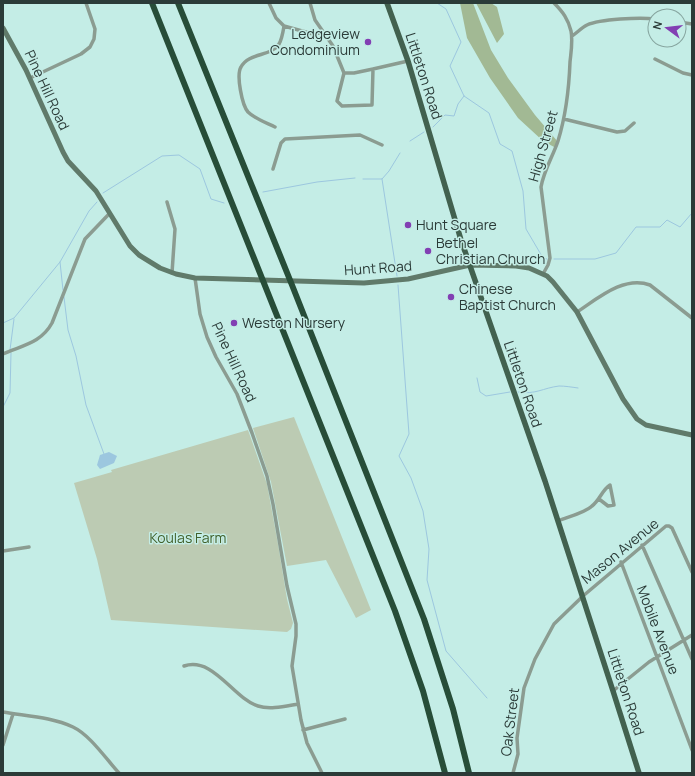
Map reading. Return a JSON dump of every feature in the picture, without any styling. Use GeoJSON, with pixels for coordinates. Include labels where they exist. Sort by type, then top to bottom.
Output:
{"type":"FeatureCollection","features":[{"type":"Feature","properties":{"kind":"highway"},"geometry":{"type":"LineString","coordinates":[[152,3],[395,611],[423,691],[445,773]]}},
{"type":"Feature","properties":{"kind":"highway"},"geometry":{"type":"LineString","coordinates":[[178,3],[292,285],[424,619],[453,709],[469,773]]}},
{"type":"Feature","properties":{"kind":"main road","name":"Littleton Road"},"geometry":{"type":"LineString","coordinates":[[387,3],[408,61],[470,266],[558,521],[639,773]]}},
{"type":"Feature","properties":{"kind":"street"},"geometry":{"type":"LineString","coordinates":[[30,78],[81,54],[90,47],[94,39],[95,29],[86,3]]}},
{"type":"Feature","properties":{"kind":"street"},"geometry":{"type":"LineString","coordinates":[[269,3],[276,18],[284,26],[313,34],[324,32]]}},
{"type":"Feature","properties":{"kind":"street"},"geometry":{"type":"LineString","coordinates":[[310,3],[315,20],[333,46],[344,73],[337,101],[342,106],[372,105],[373,69]]}},
{"type":"Feature","properties":{"kind":"street","name":"High Street"},"geometry":{"type":"LineString","coordinates":[[543,274],[550,258],[542,196],[542,182],[558,142],[564,119],[569,85],[572,36],[565,16],[554,3]]}},
{"type":"Feature","properties":{"kind":"street"},"geometry":{"type":"LineString","coordinates":[[572,36],[583,27],[596,22],[647,19]]}},
{"type":"Feature","properties":{"kind":"street"},"geometry":{"type":"LineString","coordinates":[[275,127],[257,118],[248,111],[241,93],[239,75],[240,68],[249,59],[276,48],[281,42],[284,26]]}},
{"type":"Feature","properties":{"kind":"street","name":"Pine Hill Road"},"geometry":{"type":"LineString","coordinates":[[3,28],[30,78],[49,124],[63,152],[72,165],[93,187],[127,243],[135,252],[152,264],[172,273],[195,278],[200,314],[207,337],[216,357],[237,394],[270,488],[287,586],[296,624],[296,636],[292,663],[298,704],[307,743],[322,773]]}},
{"type":"Feature","properties":{"kind":"street"},"geometry":{"type":"LineString","coordinates":[[656,59],[683,73],[692,75]]}},
{"type":"Feature","properties":{"kind":"street"},"geometry":{"type":"LineString","coordinates":[[344,73],[354,73],[408,61]]}},
{"type":"Feature","properties":{"kind":"street"},"geometry":{"type":"LineString","coordinates":[[564,119],[617,132],[625,130],[634,124]]}},
{"type":"Feature","properties":{"kind":"street"},"geometry":{"type":"LineString","coordinates":[[273,169],[281,143],[285,139],[360,135],[382,145]]}},
{"type":"Feature","properties":{"kind":"street"},"geometry":{"type":"LineString","coordinates":[[167,202],[175,230],[172,273]]}},
{"type":"Feature","properties":{"kind":"street"},"geometry":{"type":"LineString","coordinates":[[3,354],[33,342],[47,332],[52,323],[85,239],[109,214]]}},
{"type":"Feature","properties":{"kind":"street","name":"Hunt Road"},"geometry":{"type":"LineString","coordinates":[[195,278],[345,283],[394,281],[470,266],[516,266],[529,268],[543,274],[553,282],[577,312],[623,399],[637,419],[646,425],[692,435]]}},
{"type":"Feature","properties":{"kind":"street"},"geometry":{"type":"LineString","coordinates":[[577,312],[604,294],[620,286],[632,282],[642,282],[650,285],[692,318]]}},
{"type":"Feature","properties":{"kind":"street"},"geometry":{"type":"LineString","coordinates":[[558,521],[591,507],[604,489],[610,485],[614,505],[608,506],[598,499]]}},
{"type":"Feature","properties":{"kind":"street","name":"Mason Avenue"},"geometry":{"type":"LineString","coordinates":[[583,596],[621,562],[667,526],[670,526],[692,572]]}},
{"type":"Feature","properties":{"kind":"street"},"geometry":{"type":"LineString","coordinates":[[642,545],[692,659]]}},
{"type":"Feature","properties":{"kind":"street"},"geometry":{"type":"LineString","coordinates":[[3,551],[29,547]]}},
{"type":"Feature","properties":{"kind":"street","name":"Mobile Avenue"},"geometry":{"type":"LineString","coordinates":[[621,562],[692,750]]}},
{"type":"Feature","properties":{"kind":"street","name":"Oak Street"},"geometry":{"type":"LineString","coordinates":[[513,773],[518,754],[517,738],[524,688],[535,659],[554,624],[583,596]]}},
{"type":"Feature","properties":{"kind":"street"},"geometry":{"type":"LineString","coordinates":[[613,691],[657,657],[692,635]]}},
{"type":"Feature","properties":{"kind":"street"},"geometry":{"type":"LineString","coordinates":[[184,666],[195,664],[207,669],[219,676],[246,700],[258,706],[267,708],[298,704]]}},
{"type":"Feature","properties":{"kind":"street"},"geometry":{"type":"LineString","coordinates":[[3,712],[59,722],[74,728],[86,737],[119,773]]}},
{"type":"Feature","properties":{"kind":"street"},"geometry":{"type":"LineString","coordinates":[[3,745],[13,714]]}},
{"type":"Feature","properties":{"kind":"street"},"geometry":{"type":"LineString","coordinates":[[303,730],[344,719]]}},
{"type":"Feature","properties":{"kind":"green space"},"geometry":{"type":"Polygon","coordinates":[[[460,3],[473,3],[491,50],[508,78],[535,115],[558,142],[556,148],[543,141],[518,118],[490,78],[467,38],[460,3]]]}},
{"type":"Feature","properties":{"kind":"green space"},"geometry":{"type":"Polygon","coordinates":[[[476,3],[491,3],[497,7],[504,34],[497,43],[476,3]]]}},
{"type":"Feature","properties":{"kind":"green space"},"geometry":{"type":"Polygon","coordinates":[[[294,417],[371,610],[356,618],[326,560],[287,566],[271,482],[253,428],[294,417]]]}},
{"type":"Feature","properties":{"kind":"green space","name":"Koulas Farm"},"geometry":{"type":"Polygon","coordinates":[[[248,430],[267,484],[287,599],[293,623],[291,629],[287,632],[111,620],[97,559],[74,483],[112,472],[111,470],[248,430]]]}},
{"type":"Feature","properties":{"kind":"water"},"geometry":{"type":"Polygon","coordinates":[[[109,452],[117,456],[114,463],[100,469],[97,465],[100,455],[109,452]]]}},
{"type":"Feature","properties":{"kind":"waterway"},"geometry":{"type":"LineString","coordinates":[[437,3],[446,9],[461,42],[450,66],[464,96],[489,113],[500,144],[512,151],[523,191],[526,229],[543,258],[547,259]]}},
{"type":"Feature","properties":{"kind":"waterway"},"geometry":{"type":"LineString","coordinates":[[433,127],[445,115],[454,116],[458,104],[464,96]]}},
{"type":"Feature","properties":{"kind":"waterway"},"geometry":{"type":"LineString","coordinates":[[410,141],[424,132]]}},
{"type":"Feature","properties":{"kind":"waterway"},"geometry":{"type":"LineString","coordinates":[[363,179],[382,179],[389,171],[400,153]]}},
{"type":"Feature","properties":{"kind":"waterway"},"geometry":{"type":"LineString","coordinates":[[103,193],[162,156],[179,155],[200,169],[211,199],[224,203]]}},
{"type":"Feature","properties":{"kind":"waterway"},"geometry":{"type":"LineString","coordinates":[[263,192],[317,182],[355,178]]}},
{"type":"Feature","properties":{"kind":"waterway"},"geometry":{"type":"LineString","coordinates":[[382,179],[397,276]]}},
{"type":"Feature","properties":{"kind":"waterway"},"geometry":{"type":"LineString","coordinates":[[3,323],[14,318],[60,262],[89,211],[97,202]]}},
{"type":"Feature","properties":{"kind":"waterway"},"geometry":{"type":"LineString","coordinates":[[554,259],[595,259],[616,253],[636,227],[660,227],[667,220],[680,227],[692,213]]}},
{"type":"Feature","properties":{"kind":"waterway"},"geometry":{"type":"LineString","coordinates":[[60,262],[63,290]]}},
{"type":"Feature","properties":{"kind":"waterway"},"geometry":{"type":"LineString","coordinates":[[398,285],[409,434],[399,456],[411,478],[423,511],[429,549],[427,580],[446,651],[487,698]]}},
{"type":"Feature","properties":{"kind":"waterway"},"geometry":{"type":"LineString","coordinates":[[64,297],[68,330],[76,356],[86,405],[104,454]]}},
{"type":"Feature","properties":{"kind":"waterway"},"geometry":{"type":"LineString","coordinates":[[10,350],[14,319]]}},
{"type":"Feature","properties":{"kind":"waterway"},"geometry":{"type":"LineString","coordinates":[[3,407],[10,393],[11,353]]}},
{"type":"Feature","properties":{"kind":"waterway"},"geometry":{"type":"LineString","coordinates":[[477,378],[480,392],[486,396],[510,392]]}},
{"type":"Feature","properties":{"kind":"waterway"},"geometry":{"type":"LineString","coordinates":[[518,392],[529,393],[559,386],[578,388]]}},
{"type":"Feature","properties":{"kind":"place","name":"Ledgeview Condominium"},"geometry":{"type":"Point","coordinates":[368,42]}},
{"type":"Feature","properties":{"kind":"place","name":"Hunt Square"},"geometry":{"type":"Point","coordinates":[408,225]}},
{"type":"Feature","properties":{"kind":"place","name":"Bethel Christian Church"},"geometry":{"type":"Point","coordinates":[428,251]}},
{"type":"Feature","properties":{"kind":"place","name":"Chinese Baptist Church"},"geometry":{"type":"Point","coordinates":[451,297]}},
{"type":"Feature","properties":{"kind":"place","name":"Weston Nursery"},"geometry":{"type":"Point","coordinates":[234,323]}}]}
